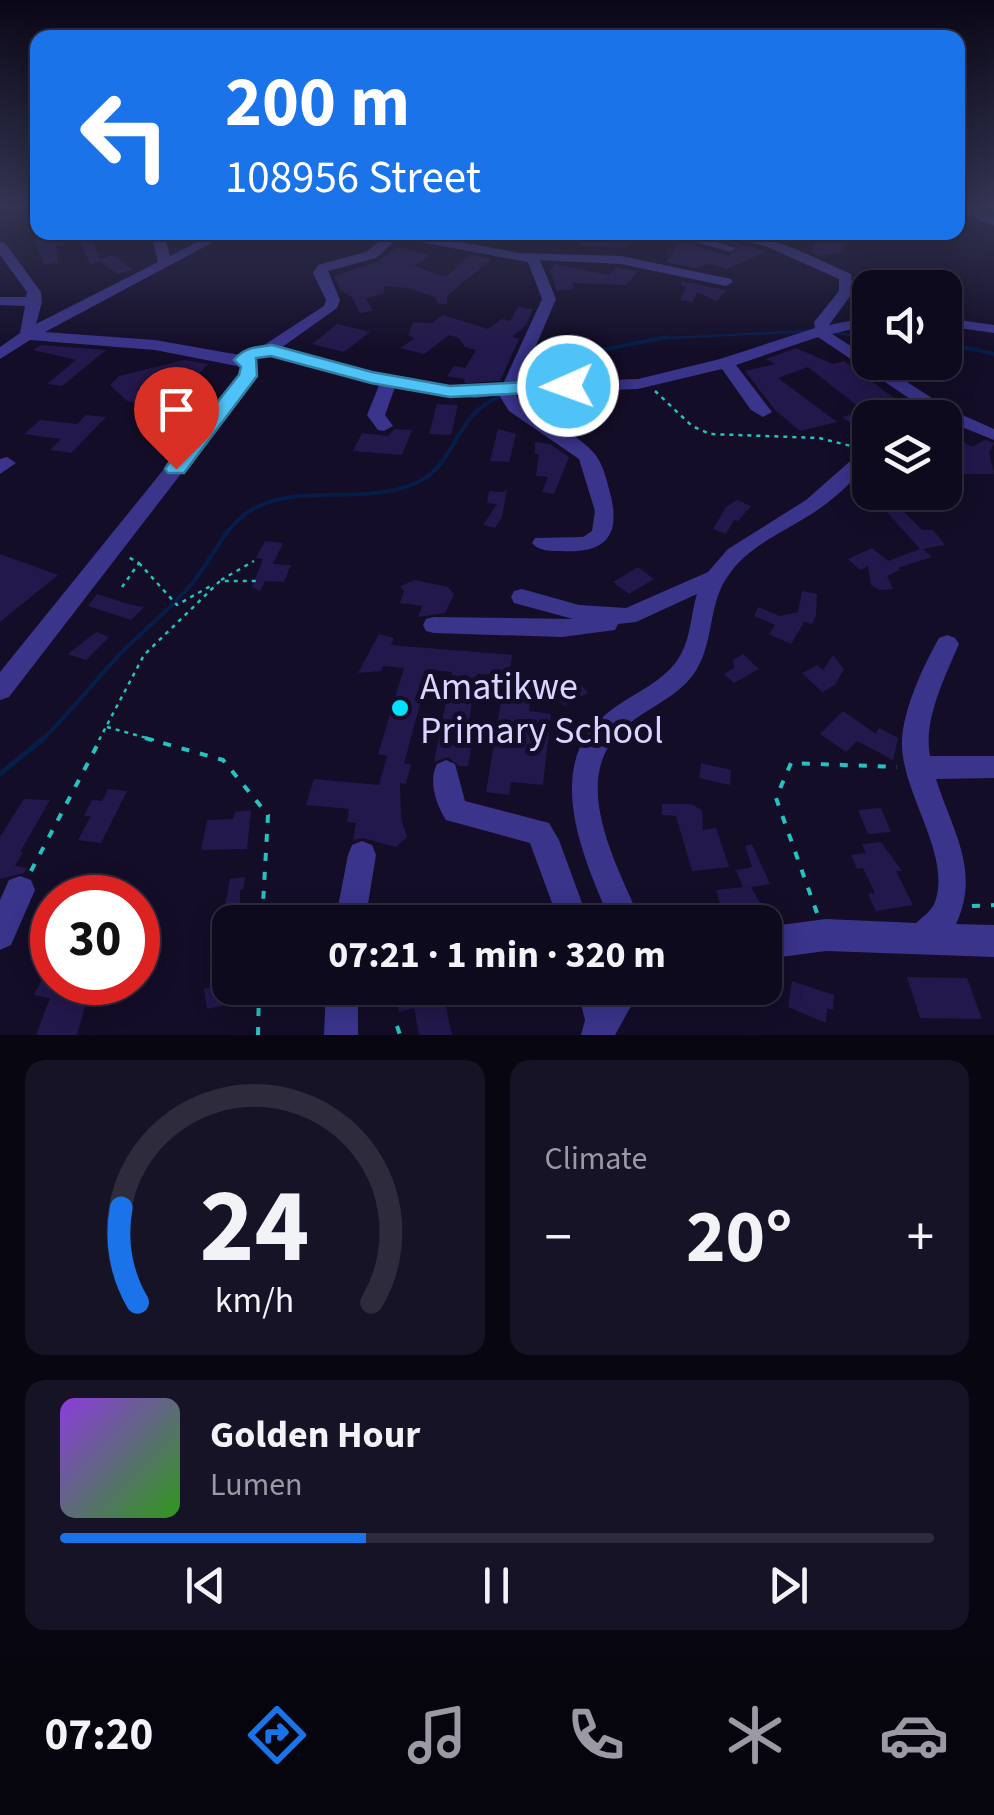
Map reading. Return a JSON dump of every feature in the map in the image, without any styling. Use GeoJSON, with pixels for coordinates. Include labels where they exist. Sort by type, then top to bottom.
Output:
{"type":"FeatureCollection","features":[{"type":"Feature","properties":{"kind":"street"},"geometry":{"type":"LineString","coordinates":[[6,253],[32,287],[35,302],[27,335]]}},
{"type":"Feature","properties":{"kind":"street"},"geometry":{"type":"LineString","coordinates":[[162,253],[164,264]]}},
{"type":"Feature","properties":{"kind":"street"},"geometry":{"type":"LineString","coordinates":[[0,354],[27,335],[185,253]]}},
{"type":"Feature","properties":{"kind":"street"},"geometry":{"type":"LineString","coordinates":[[243,360],[250,354],[266,351],[330,308],[333,300],[320,273],[323,268],[373,253]]}},
{"type":"Feature","properties":{"kind":"street"},"geometry":{"type":"LineString","coordinates":[[519,253],[638,262],[726,282]]}},
{"type":"Feature","properties":{"kind":"street"},"geometry":{"type":"LineString","coordinates":[[795,253],[846,277],[846,292],[821,322],[821,331]]}},
{"type":"Feature","properties":{"kind":"street"},"geometry":{"type":"LineString","coordinates":[[506,389],[548,300],[536,265],[524,254]]}},
{"type":"Feature","properties":{"kind":"street"},"geometry":{"type":"LineString","coordinates":[[0,301],[35,302]]}},
{"type":"Feature","properties":{"kind":"street"},"geometry":{"type":"LineString","coordinates":[[962,324],[994,329]]}},
{"type":"Feature","properties":{"kind":"street"},"geometry":{"type":"LineString","coordinates":[[266,351],[450,392],[649,382],[852,325]]}},
{"type":"Feature","properties":{"kind":"street"},"geometry":{"type":"LineString","coordinates":[[821,331],[916,400]]}},
{"type":"Feature","properties":{"kind":"street"},"geometry":{"type":"LineString","coordinates":[[1,687],[248,376],[250,366],[243,360],[155,344],[27,335]]}},
{"type":"Feature","properties":{"kind":"street"},"geometry":{"type":"LineString","coordinates":[[725,363],[733,368],[745,395],[763,412]]}},
{"type":"Feature","properties":{"kind":"street"},"geometry":{"type":"LineString","coordinates":[[384,426],[376,415],[389,381]]}},
{"type":"Feature","properties":{"kind":"street"},"geometry":{"type":"LineString","coordinates":[[506,389],[515,407],[592,462],[606,512],[603,534],[597,541],[573,546],[542,543]]}},
{"type":"Feature","properties":{"kind":"street"},"geometry":{"type":"LineString","coordinates":[[962,424],[994,435]]}},
{"type":"Feature","properties":{"kind":"street"},"geometry":{"type":"LineString","coordinates":[[434,625],[562,629],[598,626],[628,616],[716,577],[749,546],[852,471]]}},
{"type":"Feature","properties":{"kind":"street"},"geometry":{"type":"LineString","coordinates":[[620,905],[587,810],[590,750],[612,723],[682,672],[696,648],[716,577]]}},
{"type":"Feature","properties":{"kind":"street"},"geometry":{"type":"LineString","coordinates":[[522,597],[579,613],[628,616]]}},
{"type":"Feature","properties":{"kind":"street"},"geometry":{"type":"LineString","coordinates":[[920,940],[980,906],[968,885],[964,864],[933,807],[914,742],[918,718],[932,692],[947,644]]}},
{"type":"Feature","properties":{"kind":"street"},"geometry":{"type":"LineString","coordinates":[[919,768],[994,767]]}},
{"type":"Feature","properties":{"kind":"street"},"geometry":{"type":"LineString","coordinates":[[446,772],[450,802],[456,810],[539,832],[546,840],[568,905]]}},
{"type":"Feature","properties":{"kind":"street"},"geometry":{"type":"LineString","coordinates":[[353,905],[362,855]]}},
{"type":"Feature","properties":{"kind":"street"},"geometry":{"type":"LineString","coordinates":[[0,934],[20,890]]}},
{"type":"Feature","properties":{"kind":"street"},"geometry":{"type":"LineString","coordinates":[[782,941],[826,936],[994,941]]}},
{"type":"Feature","properties":{"kind":"street"},"geometry":{"type":"LineString","coordinates":[[341,1035],[342,1005]]}},
{"type":"Feature","properties":{"kind":"street"},"geometry":{"type":"LineString","coordinates":[[600,1028],[614,1005]]}},
{"type":"Feature","properties":{"kind":"path"},"geometry":{"type":"LineString","coordinates":[[649,382],[656,394],[692,426],[710,434],[819,438],[852,448]]}},
{"type":"Feature","properties":{"kind":"path"},"geometry":{"type":"LineString","coordinates":[[114,548],[139,564],[177,605],[254,561]]}},
{"type":"Feature","properties":{"kind":"path"},"geometry":{"type":"LineString","coordinates":[[122,587],[139,564]]}},
{"type":"Feature","properties":{"kind":"path"},"geometry":{"type":"LineString","coordinates":[[20,890],[144,655],[220,581],[258,581]]}},
{"type":"Feature","properties":{"kind":"path"},"geometry":{"type":"LineString","coordinates":[[106,727],[223,760],[268,816],[263,905]]}},
{"type":"Feature","properties":{"kind":"path"},"geometry":{"type":"LineString","coordinates":[[826,936],[776,798],[790,762],[919,768]]}},
{"type":"Feature","properties":{"kind":"path"},"geometry":{"type":"LineString","coordinates":[[258,1035],[259,1005]]}},
{"type":"Feature","properties":{"kind":"path"},"geometry":{"type":"LineString","coordinates":[[397,1026],[400,1035]]}},
{"type":"Feature","properties":{"kind":"building"},"geometry":{"type":"Polygon","coordinates":[[[40,253],[57,253],[58,262],[45,265],[40,253]]]}},
{"type":"Feature","properties":{"kind":"building"},"geometry":{"type":"Polygon","coordinates":[[[85,253],[98,253],[101,259],[113,255],[133,270],[118,274],[101,262],[90,264],[85,253]]]}},
{"type":"Feature","properties":{"kind":"building"},"geometry":{"type":"Polygon","coordinates":[[[389,253],[423,253],[430,255],[414,266],[446,277],[470,255],[491,259],[447,296],[447,304],[438,304],[435,297],[407,288],[385,286],[383,294],[366,298],[373,311],[360,313],[352,297],[340,290],[334,276],[377,262],[389,253]]]}},
{"type":"Feature","properties":{"kind":"building"},"geometry":{"type":"Polygon","coordinates":[[[672,253],[763,253],[727,269],[666,262],[672,253]]]}},
{"type":"Feature","properties":{"kind":"building"},"geometry":{"type":"Polygon","coordinates":[[[555,264],[609,275],[616,268],[638,271],[626,285],[573,283],[574,289],[557,291],[550,270],[555,264]]]}},
{"type":"Feature","properties":{"kind":"building"},"geometry":{"type":"Polygon","coordinates":[[[682,281],[729,288],[716,301],[697,292],[693,302],[680,300],[686,287],[680,284],[682,281]]]}},
{"type":"Feature","properties":{"kind":"building"},"geometry":{"type":"Polygon","coordinates":[[[518,307],[533,309],[526,325],[512,337],[519,339],[500,381],[465,383],[464,379],[447,376],[454,366],[465,368],[476,350],[465,347],[459,338],[449,335],[424,354],[400,348],[415,338],[408,335],[413,322],[432,323],[443,315],[488,329],[502,319],[510,321],[518,307]]]}},
{"type":"Feature","properties":{"kind":"building"},"geometry":{"type":"Polygon","coordinates":[[[337,324],[370,332],[344,352],[312,344],[337,324]]]}},
{"type":"Feature","properties":{"kind":"building"},"geometry":{"type":"Polygon","coordinates":[[[41,345],[106,350],[62,386],[47,384],[76,360],[33,350],[41,345]]]}},
{"type":"Feature","properties":{"kind":"building"},"geometry":{"type":"Polygon","coordinates":[[[796,348],[833,364],[844,361],[852,367],[852,380],[870,380],[894,398],[852,402],[808,367],[778,378],[837,422],[800,431],[775,410],[745,371],[775,364],[766,359],[796,348]]]}},
{"type":"Feature","properties":{"kind":"building"},"geometry":{"type":"Polygon","coordinates":[[[184,360],[208,364],[169,407],[127,401],[110,385],[119,376],[184,360]]]}},
{"type":"Feature","properties":{"kind":"building"},"geometry":{"type":"Polygon","coordinates":[[[437,404],[458,405],[451,435],[429,434],[437,404]]]}},
{"type":"Feature","properties":{"kind":"building"},"geometry":{"type":"Polygon","coordinates":[[[86,415],[106,417],[71,453],[50,450],[61,439],[24,434],[40,420],[77,424],[86,415]]]}},
{"type":"Feature","properties":{"kind":"building"},"geometry":{"type":"Polygon","coordinates":[[[395,429],[412,430],[402,455],[353,451],[362,433],[388,436],[395,429]]]}},
{"type":"Feature","properties":{"kind":"building"},"geometry":{"type":"Polygon","coordinates":[[[498,429],[516,434],[509,462],[490,461],[498,429]]]}},
{"type":"Feature","properties":{"kind":"building"},"geometry":{"type":"Polygon","coordinates":[[[985,440],[994,443],[989,452],[994,474],[962,474],[962,441],[972,447],[985,440]]]}},
{"type":"Feature","properties":{"kind":"building"},"geometry":{"type":"Polygon","coordinates":[[[535,442],[550,444],[569,457],[554,494],[542,492],[548,477],[536,476],[539,454],[535,454],[535,442]]]}},
{"type":"Feature","properties":{"kind":"building"},"geometry":{"type":"Polygon","coordinates":[[[507,488],[502,517],[495,528],[483,525],[497,504],[487,503],[489,491],[504,492],[507,488]]]}},
{"type":"Feature","properties":{"kind":"building"},"geometry":{"type":"Polygon","coordinates":[[[737,500],[751,506],[738,521],[734,520],[726,534],[713,529],[726,507],[737,500]]]}},
{"type":"Feature","properties":{"kind":"building"},"geometry":{"type":"Polygon","coordinates":[[[902,510],[922,530],[933,530],[945,545],[923,549],[932,557],[898,568],[887,576],[893,589],[880,590],[871,585],[868,566],[860,570],[848,559],[872,548],[888,561],[920,549],[886,511],[902,510]]]}},
{"type":"Feature","properties":{"kind":"building"},"geometry":{"type":"Polygon","coordinates":[[[265,541],[283,543],[273,564],[291,565],[284,582],[265,581],[260,591],[252,587],[263,559],[256,558],[265,541]]]}},
{"type":"Feature","properties":{"kind":"building"},"geometry":{"type":"Polygon","coordinates":[[[0,554],[58,575],[0,622],[0,554]]]}},
{"type":"Feature","properties":{"kind":"building"},"geometry":{"type":"Polygon","coordinates":[[[638,567],[654,579],[629,594],[613,582],[638,567]]]}},
{"type":"Feature","properties":{"kind":"building"},"geometry":{"type":"Polygon","coordinates":[[[415,580],[448,587],[454,594],[445,613],[418,617],[422,606],[400,603],[404,591],[400,586],[415,580]]]}},
{"type":"Feature","properties":{"kind":"building"},"geometry":{"type":"Polygon","coordinates":[[[802,591],[817,594],[812,624],[804,622],[791,644],[769,634],[775,625],[754,616],[758,607],[780,616],[798,612],[802,591]]]}},
{"type":"Feature","properties":{"kind":"building"},"geometry":{"type":"Polygon","coordinates":[[[97,594],[144,607],[131,620],[88,606],[97,594]]]}},
{"type":"Feature","properties":{"kind":"building"},"geometry":{"type":"Polygon","coordinates":[[[96,632],[109,637],[86,660],[68,654],[96,632]]]}},
{"type":"Feature","properties":{"kind":"building"},"geometry":{"type":"Polygon","coordinates":[[[379,634],[394,638],[391,645],[512,655],[510,671],[477,674],[469,720],[476,720],[468,766],[459,766],[448,757],[434,762],[452,672],[429,670],[404,764],[411,764],[406,784],[400,783],[401,818],[407,837],[396,847],[363,838],[353,840],[356,823],[347,822],[349,809],[306,805],[314,779],[379,785],[387,756],[378,754],[404,668],[383,666],[381,671],[358,673],[379,634]]]}},
{"type":"Feature","properties":{"kind":"building"},"geometry":{"type":"Polygon","coordinates":[[[743,654],[759,669],[734,683],[724,674],[734,668],[733,660],[743,654]]]}},
{"type":"Feature","properties":{"kind":"building"},"geometry":{"type":"Polygon","coordinates":[[[833,655],[844,669],[835,685],[822,692],[802,673],[817,665],[823,670],[833,655]]]}},
{"type":"Feature","properties":{"kind":"building"},"geometry":{"type":"Polygon","coordinates":[[[573,675],[588,693],[564,706],[549,687],[573,675]]]}},
{"type":"Feature","properties":{"kind":"building"},"geometry":{"type":"Polygon","coordinates":[[[503,689],[532,692],[529,711],[551,714],[543,785],[511,782],[509,795],[486,792],[503,689]]]}},
{"type":"Feature","properties":{"kind":"building"},"geometry":{"type":"Polygon","coordinates":[[[843,711],[876,734],[879,728],[898,738],[893,760],[857,741],[846,752],[820,734],[843,711]]]}},
{"type":"Feature","properties":{"kind":"building"},"geometry":{"type":"Polygon","coordinates":[[[701,763],[731,770],[730,785],[699,778],[701,763]]]}},
{"type":"Feature","properties":{"kind":"building"},"geometry":{"type":"Polygon","coordinates":[[[108,789],[127,791],[101,843],[78,840],[91,816],[84,816],[92,800],[102,801],[108,789]]]}},
{"type":"Feature","properties":{"kind":"building"},"geometry":{"type":"Polygon","coordinates":[[[24,799],[50,800],[15,866],[27,868],[24,873],[0,879],[0,837],[24,799]]]}},
{"type":"Feature","properties":{"kind":"building"},"geometry":{"type":"Polygon","coordinates":[[[662,804],[691,804],[702,810],[703,830],[716,828],[729,867],[692,871],[676,816],[662,815],[662,804]]]}},
{"type":"Feature","properties":{"kind":"building"},"geometry":{"type":"Polygon","coordinates":[[[881,808],[891,832],[868,834],[858,810],[881,808]]]}},
{"type":"Feature","properties":{"kind":"building"},"geometry":{"type":"Polygon","coordinates":[[[251,810],[247,849],[201,850],[207,820],[233,819],[235,812],[251,810]]]}},
{"type":"Feature","properties":{"kind":"building"},"geometry":{"type":"Polygon","coordinates":[[[881,842],[902,871],[896,871],[913,905],[876,911],[868,894],[875,893],[863,868],[857,869],[851,855],[866,853],[862,844],[881,842]]]}},
{"type":"Feature","properties":{"kind":"building"},"geometry":{"type":"Polygon","coordinates":[[[752,844],[770,884],[751,887],[760,903],[720,905],[716,890],[743,887],[736,870],[752,867],[745,846],[752,844]]]}},
{"type":"Feature","properties":{"kind":"building"},"geometry":{"type":"Polygon","coordinates":[[[245,877],[240,905],[225,905],[230,879],[245,877]]]}},
{"type":"Feature","properties":{"kind":"building"},"geometry":{"type":"Polygon","coordinates":[[[907,977],[967,978],[982,1019],[920,1018],[907,977]]]}},
{"type":"Feature","properties":{"kind":"building"},"geometry":{"type":"Polygon","coordinates":[[[792,981],[834,995],[833,1010],[827,1008],[826,1023],[788,1007],[792,981]]]}},
{"type":"Feature","properties":{"kind":"building"},"geometry":{"type":"Polygon","coordinates":[[[212,987],[212,1005],[226,1005],[207,1009],[204,989],[212,987]]]}},
{"type":"Feature","properties":{"kind":"building"},"geometry":{"type":"Polygon","coordinates":[[[47,1005],[85,1005],[77,1035],[36,1035],[47,1005]]]}},
{"type":"Feature","properties":{"kind":"building"},"geometry":{"type":"Polygon","coordinates":[[[398,1005],[446,1005],[452,1035],[419,1035],[414,1008],[399,1012],[398,1005]]]}},
{"type":"Feature","properties":{"kind":"waterway"},"geometry":{"type":"LineString","coordinates":[[660,338],[811,331]]}},
{"type":"Feature","properties":{"kind":"waterway"},"geometry":{"type":"LineString","coordinates":[[830,332],[852,335]]}},
{"type":"Feature","properties":{"kind":"waterway"},"geometry":{"type":"LineString","coordinates":[[660,338],[667,337]]}},
{"type":"Feature","properties":{"kind":"waterway"},"geometry":{"type":"LineString","coordinates":[[523,382],[592,352],[660,338]]}},
{"type":"Feature","properties":{"kind":"waterway"},"geometry":{"type":"LineString","coordinates":[[649,339],[660,338]]}},
{"type":"Feature","properties":{"kind":"waterway"},"geometry":{"type":"LineString","coordinates":[[962,347],[994,354]]}},
{"type":"Feature","properties":{"kind":"waterway"},"geometry":{"type":"LineString","coordinates":[[44,738],[124,650],[190,586],[243,516],[272,501],[377,493],[418,482],[441,463],[473,415],[500,396]]}},
{"type":"Feature","properties":{"kind":"waterway"},"geometry":{"type":"LineString","coordinates":[[0,774],[44,738]]}},
{"type":"Feature","properties":{"kind":"place","name":"Amatikwe Primary School"},"geometry":{"type":"Point","coordinates":[400,708]}},
{"type":"Feature","properties":{"kind":"route"},"geometry":{"type":"LineString","coordinates":[[176,469],[248,376],[250,366],[243,360],[250,354],[272,350],[371,377],[450,392],[568,386]]}}]}
